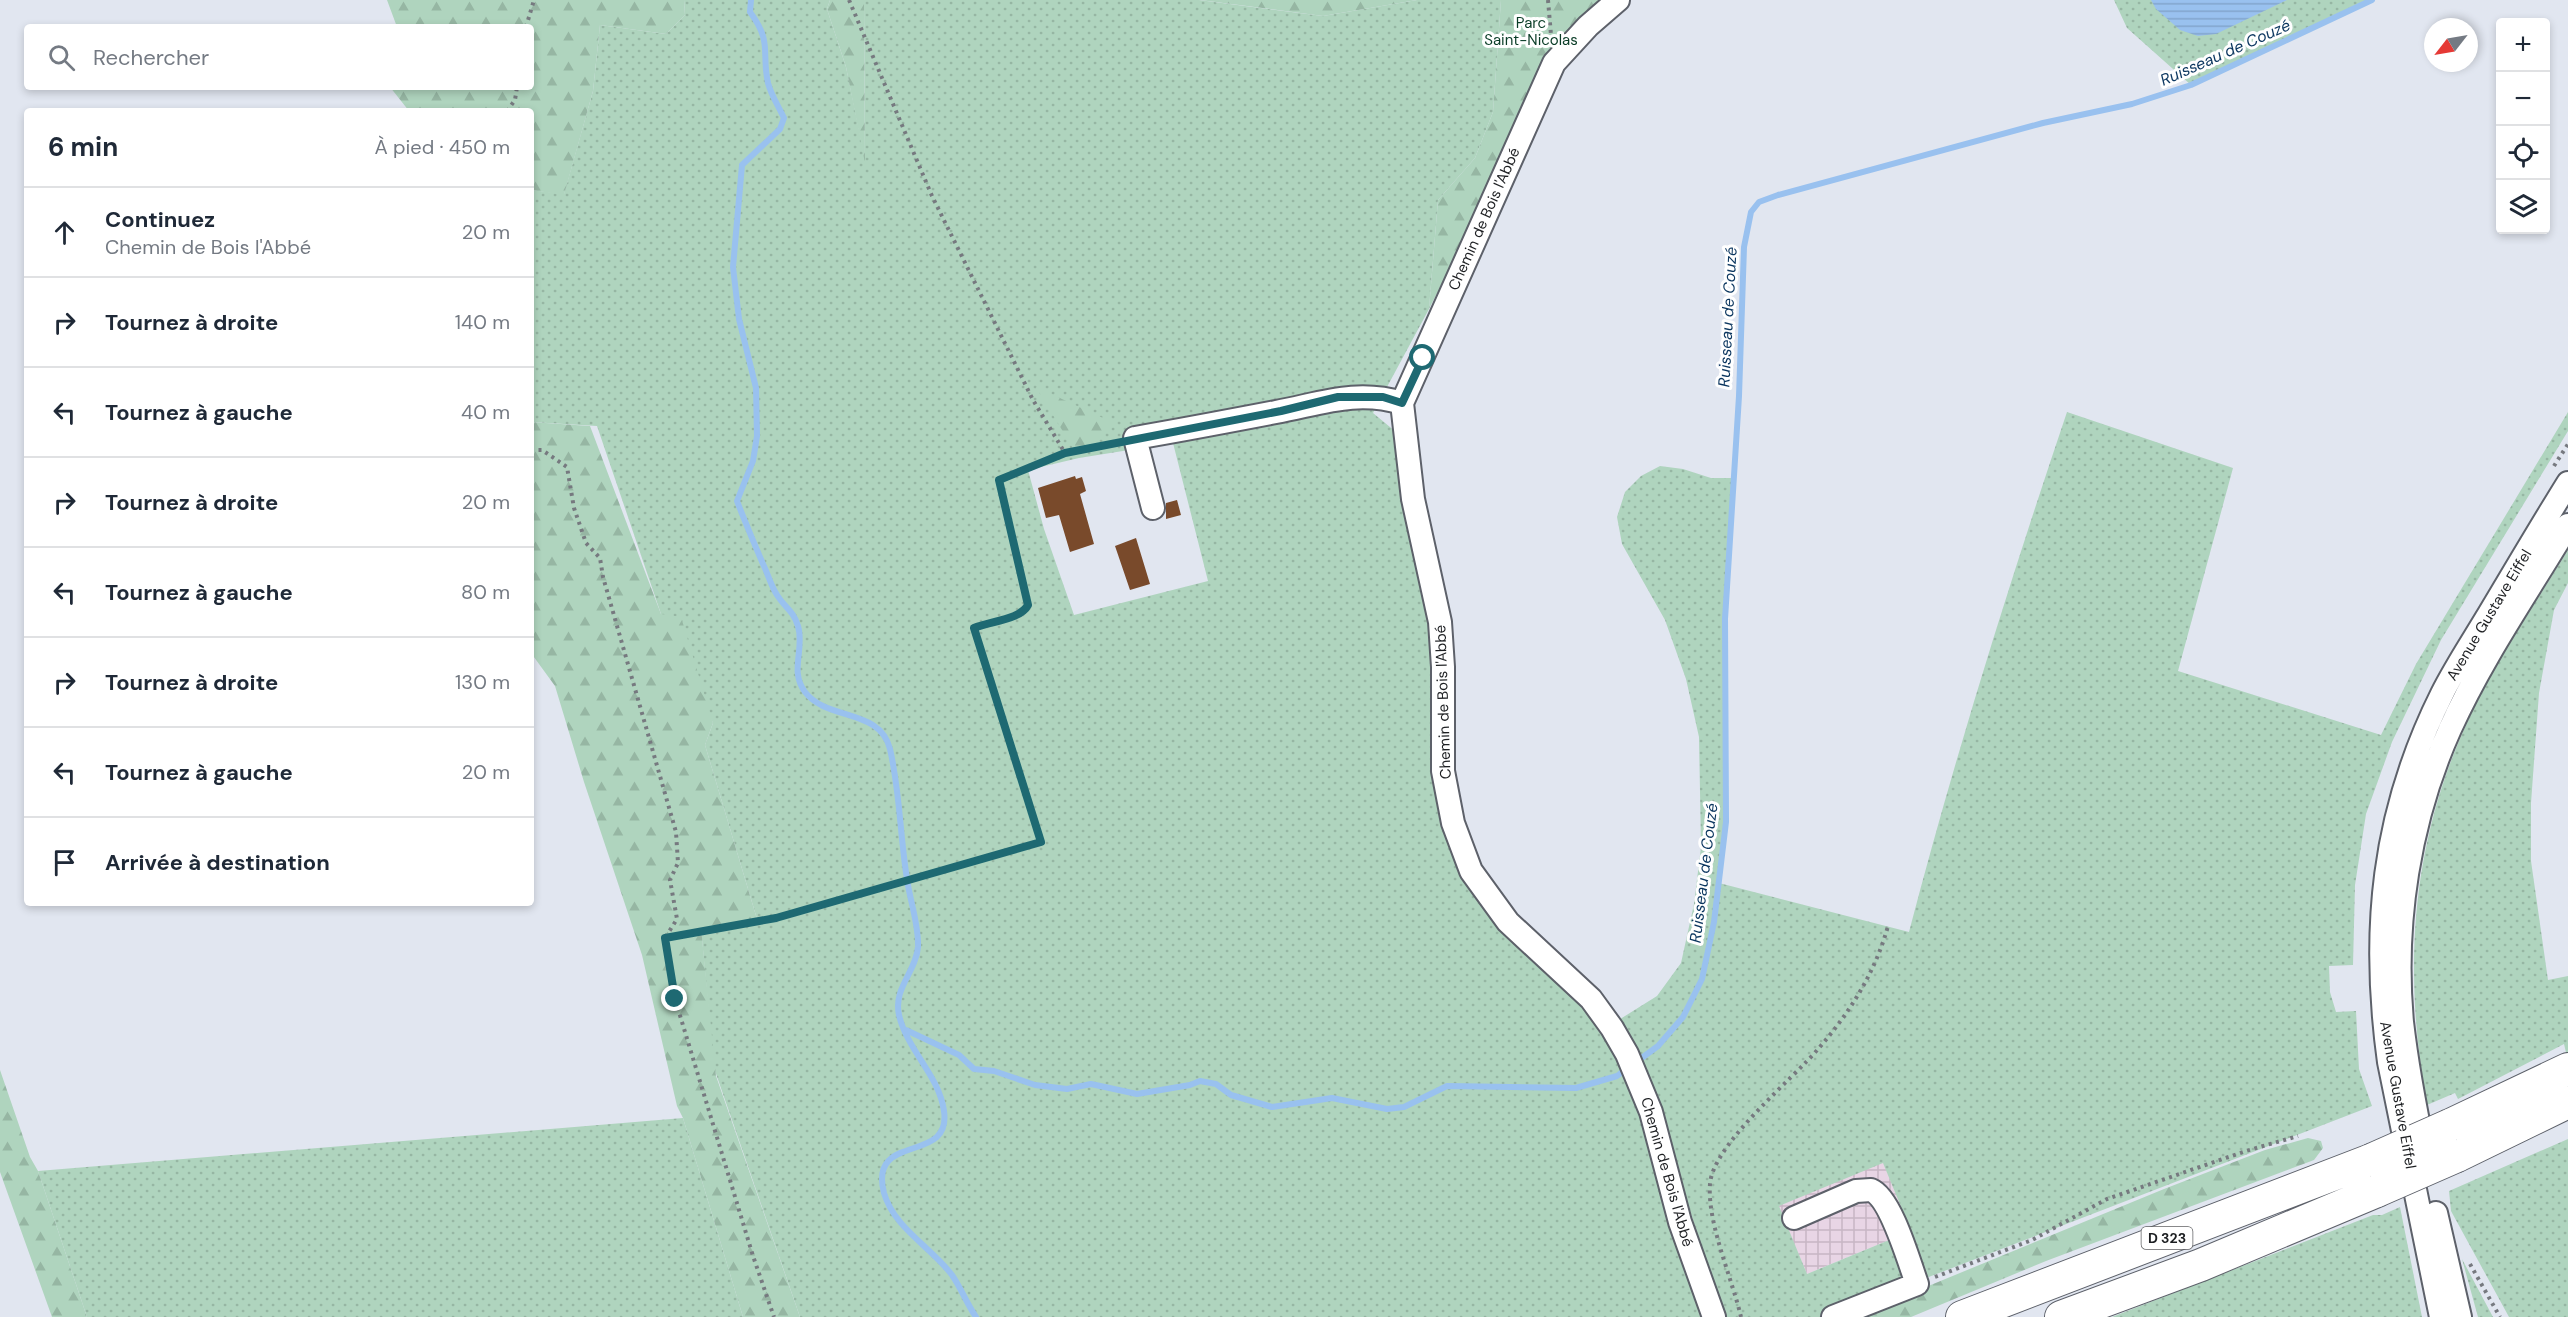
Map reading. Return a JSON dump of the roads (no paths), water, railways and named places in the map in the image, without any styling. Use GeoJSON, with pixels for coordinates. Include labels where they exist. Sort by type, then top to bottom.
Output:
{"type":"FeatureCollection","features":[{"type":"Feature","properties":{"kind":"highway","name":"D 323"},"geometry":{"type":"LineString","coordinates":[[1962,1317],[2371,1160],[2568,1069]]}},
{"type":"Feature","properties":{"kind":"highway","name":"D 323"},"geometry":{"type":"LineString","coordinates":[[2061,1317],[2201,1265],[2377,1191],[2457,1156],[2568,1102]]}},
{"type":"Feature","properties":{"kind":"street","name":"Chemin de Bois l'Abbé"},"geometry":{"type":"LineString","coordinates":[[1618,0],[1588,26],[1554,63],[1402,403],[1413,499],[1440,622],[1443,667],[1443,771],[1453,823],[1460,845],[1471,871],[1508,922],[1591,999],[1627,1054],[1652,1112],[1680,1222],[1714,1317]]}},
{"type":"Feature","properties":{"kind":"street"},"geometry":{"type":"LineString","coordinates":[[1153,508],[1135,438],[1281,411],[1338,397],[1383,397],[1402,403]]}},
{"type":"Feature","properties":{"kind":"street","name":"Avenue Gustave Eiffel"},"geometry":{"type":"LineString","coordinates":[[2441,1317],[2389,1062],[2384,1023],[2380,950],[2387,866],[2404,790],[2442,693],[2568,483]]}},
{"type":"Feature","properties":{"kind":"street","name":"Avenue Gustave Eiffel"},"geometry":{"type":"LineString","coordinates":[[2460,1317],[2433,1203],[2405,1047],[2400,947],[2404,894],[2412,849],[2430,781],[2450,730],[2477,676],[2568,525]]}},
{"type":"Feature","properties":{"kind":"street"},"geometry":{"type":"LineString","coordinates":[[1794,1218],[1861,1189],[1876,1192],[1883,1199],[1917,1284],[1833,1317]]}},
{"type":"Feature","properties":{"kind":"water"},"geometry":{"type":"Polygon","coordinates":[[[2151,0],[2287,0],[2216,34],[2198,36],[2180,30],[2156,9],[2151,0]]]}},
{"type":"Feature","properties":{"kind":"waterway"},"geometry":{"type":"LineString","coordinates":[[751,0],[750,12],[764,40],[768,83],[784,118],[780,129],[742,165],[733,267],[739,319],[756,388],[757,436],[753,461],[737,501],[773,588],[794,616],[798,626],[800,684],[815,701],[876,727],[884,736],[890,749],[896,781],[907,879],[918,939],[916,956],[899,996],[899,1015],[909,1040],[936,1086],[944,1111],[943,1127],[936,1138],[898,1154],[888,1162],[882,1174],[884,1193],[896,1217],[904,1227],[952,1275],[976,1317]]}},
{"type":"Feature","properties":{"kind":"waterway","name":"Ruisseau de Couzé"},"geometry":{"type":"LineString","coordinates":[[1639,1060],[1658,1046],[1683,1017],[1702,979],[1714,922],[1726,822],[1725,619],[1739,396],[1744,247],[1751,212],[1759,202],[1778,195],[2043,123],[2132,104],[2191,85],[2372,0]]}},
{"type":"Feature","properties":{"kind":"waterway","name":"Ruisseau de Couzé"},"geometry":{"type":"LineString","coordinates":[[906,1030],[959,1055],[974,1069],[994,1071],[1035,1085],[1067,1089],[1091,1084],[1137,1094],[1190,1085],[1200,1081],[1216,1084],[1231,1095],[1272,1107],[1332,1098],[1387,1109],[1404,1107],[1447,1086],[1576,1088],[1617,1076],[1626,1069]]}},
{"type":"Feature","properties":{"kind":"park label","name":"Parc Saint-Nicolas"},"geometry":{"type":"Point","coordinates":[1531,32]}}]}
